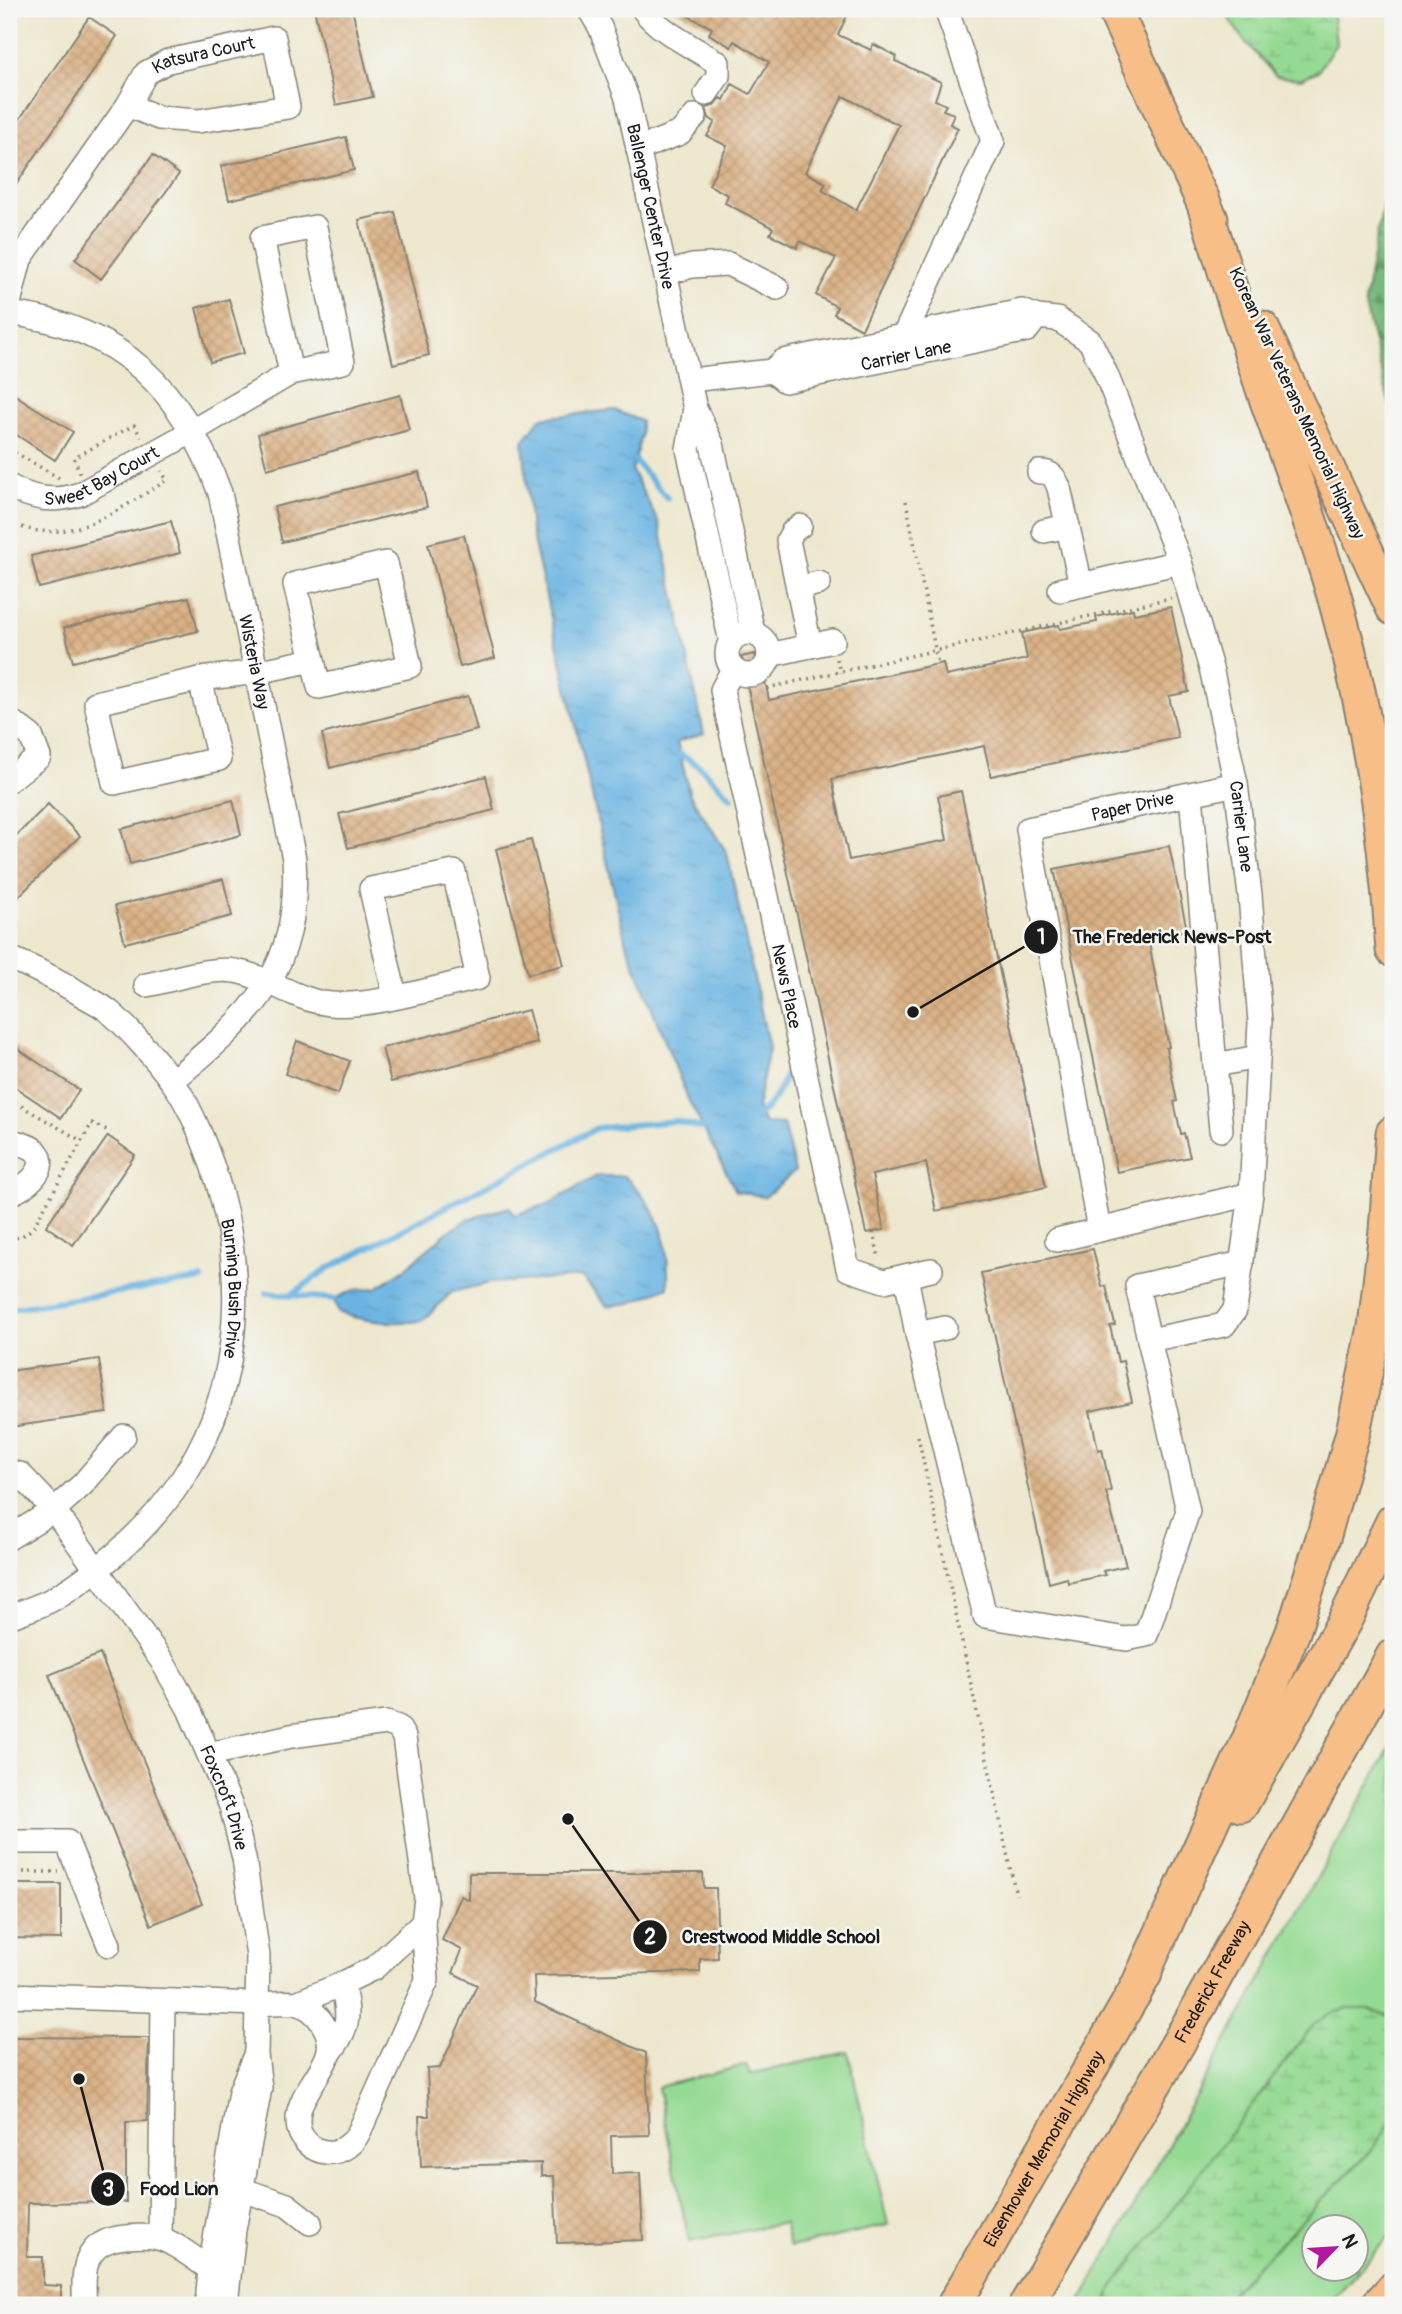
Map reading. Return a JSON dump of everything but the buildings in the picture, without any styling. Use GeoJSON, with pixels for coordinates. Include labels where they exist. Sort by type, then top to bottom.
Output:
{"type":"FeatureCollection","features":[{"type":"Feature","properties":{"kind":"highway"},"geometry":{"type":"LineString","coordinates":[[1114,9],[1202,198],[1265,395],[1307,510],[1339,611],[1362,711],[1378,801],[1390,898],[1393,950]]}},
{"type":"Feature","properties":{"kind":"highway","name":"Korean War Veterans Memorial Highway"},"geometry":{"type":"LineString","coordinates":[[1202,198],[1393,608]]}},
{"type":"Feature","properties":{"kind":"highway"},"geometry":{"type":"LineString","coordinates":[[1134,1994],[1250,1737],[1293,1632],[1324,1535],[1353,1432],[1375,1327],[1387,1230],[1393,1133]]}},
{"type":"Feature","properties":{"kind":"highway"},"geometry":{"type":"LineString","coordinates":[[1134,1994],[1345,1620],[1393,1521]]}},
{"type":"Feature","properties":{"kind":"highway","name":"Frederick Freeway"},"geometry":{"type":"LineString","coordinates":[[1026,2305],[1186,2028],[1393,1656]]}},
{"type":"Feature","properties":{"kind":"highway","name":"Eisenhower Memorial Highway"},"geometry":{"type":"LineString","coordinates":[[954,2305],[1134,1994]]}},
{"type":"Feature","properties":{"kind":"highway"},"geometry":{"type":"LineString","coordinates":[[1378,2305],[1393,2289]]}},
{"type":"Feature","properties":{"kind":"street","name":"Ballenger Center Drive"},"geometry":{"type":"LineString","coordinates":[[589,9],[600,27],[626,98],[695,409]]}},
{"type":"Feature","properties":{"kind":"street"},"geometry":{"type":"LineString","coordinates":[[643,9],[673,34],[718,63],[718,76],[706,94]]}},
{"type":"Feature","properties":{"kind":"street"},"geometry":{"type":"LineString","coordinates":[[905,346],[993,141],[946,9]]}},
{"type":"Feature","properties":{"kind":"street","name":"Katsura Court"},"geometry":{"type":"LineString","coordinates":[[9,303],[20,259],[128,105],[146,73],[168,61],[274,38],[288,107],[198,121],[159,118],[128,105]]}},
{"type":"Feature","properties":{"kind":"street"},"geometry":{"type":"LineString","coordinates":[[638,149],[680,133],[695,116]]}},
{"type":"Feature","properties":{"kind":"street","name":"Sweet Bay Court"},"geometry":{"type":"LineString","coordinates":[[9,486],[45,500],[62,500],[80,494],[290,373],[343,362],[315,227],[261,238],[290,373]]}},
{"type":"Feature","properties":{"kind":"street"},"geometry":{"type":"LineString","coordinates":[[666,273],[692,266],[728,264],[777,288]]}},
{"type":"Feature","properties":{"kind":"street","name":"Wisteria Way"},"geometry":{"type":"LineString","coordinates":[[9,313],[32,316],[81,332],[124,354],[152,376],[172,400],[191,432],[211,467],[220,493],[294,859],[296,886],[291,926],[280,962],[269,983],[239,1023],[172,1081]]}},
{"type":"Feature","properties":{"kind":"street","name":"Carrier Lane"},"geometry":{"type":"LineString","coordinates":[[690,380],[772,371],[785,381],[905,346],[1027,330],[1037,317],[1057,319],[1090,341],[1106,374],[1180,562],[1212,672],[1236,784],[1250,895],[1260,1022],[1251,1194],[1235,1310],[1224,1325],[1149,1340]]}},
{"type":"Feature","properties":{"kind":"street"},"geometry":{"type":"LineString","coordinates":[[695,409],[712,444],[753,633]]}},
{"type":"Feature","properties":{"kind":"street"},"geometry":{"type":"LineString","coordinates":[[695,409],[688,449],[731,642]]}},
{"type":"Feature","properties":{"kind":"street"},"geometry":{"type":"LineString","coordinates":[[1039,472],[1055,477],[1059,488],[1068,526],[1070,587],[1180,562]]}},
{"type":"Feature","properties":{"kind":"street"},"geometry":{"type":"LineString","coordinates":[[800,526],[793,531],[789,540],[809,586],[810,646]]}},
{"type":"Feature","properties":{"kind":"street"},"geometry":{"type":"LineString","coordinates":[[1044,531],[1068,526]]}},
{"type":"Feature","properties":{"kind":"street"},"geometry":{"type":"LineString","coordinates":[[386,563],[410,666],[320,687],[313,660],[295,584],[386,563]]}},
{"type":"Feature","properties":{"kind":"street"},"geometry":{"type":"LineString","coordinates":[[753,633],[762,638],[769,655],[760,672],[741,674],[733,669],[728,661],[727,651],[737,636],[753,633]]}},
{"type":"Feature","properties":{"kind":"street"},"geometry":{"type":"LineString","coordinates":[[769,655],[833,641]]}},
{"type":"Feature","properties":{"kind":"street"},"geometry":{"type":"LineString","coordinates":[[200,679],[219,759],[114,783],[96,703],[200,679],[257,672],[313,660]]}},
{"type":"Feature","properties":{"kind":"street","name":"News Place"},"geometry":{"type":"LineString","coordinates":[[733,669],[722,690],[848,1269],[884,1281]]}},
{"type":"Feature","properties":{"kind":"street"},"geometry":{"type":"LineString","coordinates":[[9,729],[15,724],[31,736],[39,757],[9,780]]}},
{"type":"Feature","properties":{"kind":"street","name":"Paper Drive"},"geometry":{"type":"LineString","coordinates":[[1099,1230],[1028,829],[1236,784]]}},
{"type":"Feature","properties":{"kind":"street"},"geometry":{"type":"LineString","coordinates":[[1191,795],[1221,1130]]}},
{"type":"Feature","properties":{"kind":"street"},"geometry":{"type":"LineString","coordinates":[[146,985],[214,971],[235,971],[305,999],[332,1004],[395,996],[478,978],[454,872],[372,889],[395,996]]}},
{"type":"Feature","properties":{"kind":"street","name":"Burning Bush Drive"},"geometry":{"type":"LineString","coordinates":[[9,958],[46,972],[110,1012],[172,1081],[200,1131],[223,1197],[235,1267],[235,1319],[230,1361],[215,1412],[197,1453],[176,1487],[152,1517],[96,1571],[50,1601],[9,1617]]}},
{"type":"Feature","properties":{"kind":"street"},"geometry":{"type":"LineString","coordinates":[[1215,1065],[1258,1057]]}},
{"type":"Feature","properties":{"kind":"street"},"geometry":{"type":"LineString","coordinates":[[9,1140],[34,1149],[39,1157],[39,1168],[30,1182],[9,1194]]}},
{"type":"Feature","properties":{"kind":"street"},"geometry":{"type":"LineString","coordinates":[[1057,1240],[1251,1194]]}},
{"type":"Feature","properties":{"kind":"street"},"geometry":{"type":"LineString","coordinates":[[906,1276],[917,1334],[985,1616],[1126,1639],[1146,1635],[1188,1511],[1137,1286],[1242,1263]]}},
{"type":"Feature","properties":{"kind":"street"},"geometry":{"type":"LineString","coordinates":[[884,1281],[931,1270]]}},
{"type":"Feature","properties":{"kind":"street"},"geometry":{"type":"LineString","coordinates":[[917,1334],[945,1328]]}},
{"type":"Feature","properties":{"kind":"street"},"geometry":{"type":"LineString","coordinates":[[9,1538],[54,1510],[83,1484],[124,1436]]}},
{"type":"Feature","properties":{"kind":"street","name":"Foxcroft Drive"},"geometry":{"type":"LineString","coordinates":[[9,1472],[20,1474],[54,1510],[162,1661],[189,1709],[231,1806],[244,1858],[258,1956],[256,2054],[260,2088],[234,2230],[226,2305]]}},
{"type":"Feature","properties":{"kind":"street"},"geometry":{"type":"LineString","coordinates":[[210,1754],[291,1736],[386,1723],[398,1727],[404,1737],[426,1898],[423,1923],[427,1980],[360,2130],[351,2144],[337,2151],[323,2153],[310,2147],[300,2134],[298,2120],[301,2104],[329,2054],[343,2036],[347,2005],[342,1984]]}},
{"type":"Feature","properties":{"kind":"street"},"geometry":{"type":"LineString","coordinates":[[9,1842],[67,1842],[109,1945]]}},
{"type":"Feature","properties":{"kind":"street"},"geometry":{"type":"LineString","coordinates":[[9,1995],[296,2003],[374,1968],[423,1923]]}},
{"type":"Feature","properties":{"kind":"street"},"geometry":{"type":"LineString","coordinates":[[160,2238],[163,2001]]}},
{"type":"Feature","properties":{"kind":"street"},"geometry":{"type":"LineString","coordinates":[[296,2003],[311,2010],[323,2023],[329,2054]]}},
{"type":"Feature","properties":{"kind":"street","name":"Foxcroft Drive"},"geometry":{"type":"LineString","coordinates":[[207,2305],[210,2269],[240,2092],[256,2054]]}},
{"type":"Feature","properties":{"kind":"street"},"geometry":{"type":"LineString","coordinates":[[240,2092],[245,2112],[237,2155],[236,2180],[249,2192],[287,2205],[310,2222]]}},
{"type":"Feature","properties":{"kind":"street"},"geometry":{"type":"LineString","coordinates":[[85,2305],[83,2283],[89,2256],[99,2244],[125,2237],[160,2238],[210,2269]]}},
{"type":"Feature","properties":{"kind":"path"},"geometry":{"type":"LineString","coordinates":[[76,480],[82,478],[74,458],[134,425],[144,441]]}},
{"type":"Feature","properties":{"kind":"path"},"geometry":{"type":"LineString","coordinates":[[9,449],[63,480]]}},
{"type":"Feature","properties":{"kind":"path"},"geometry":{"type":"LineString","coordinates":[[906,501],[938,664]]}},
{"type":"Feature","properties":{"kind":"path"},"geometry":{"type":"LineString","coordinates":[[767,688],[1171,598]]}},
{"type":"Feature","properties":{"kind":"path"},"geometry":{"type":"LineString","coordinates":[[9,1099],[82,1141]]}},
{"type":"Feature","properties":{"kind":"path"},"geometry":{"type":"LineString","coordinates":[[9,1238],[16,1239],[34,1226],[92,1123],[111,1132]]}},
{"type":"Feature","properties":{"kind":"path"},"geometry":{"type":"LineString","coordinates":[[873,1232],[884,1281]]}},
{"type":"Feature","properties":{"kind":"path"},"geometry":{"type":"LineString","coordinates":[[918,1435],[1016,1895]]}},
{"type":"Feature","properties":{"kind":"path"},"geometry":{"type":"LineString","coordinates":[[9,1872],[66,1872]]}},
{"type":"Feature","properties":{"kind":"green space"},"geometry":{"type":"Polygon","coordinates":[[[1223,9],[1332,9],[1336,44],[1318,71],[1301,79],[1276,76],[1242,38],[1223,9]]]}},
{"type":"Feature","properties":{"kind":"green space"},"geometry":{"type":"Polygon","coordinates":[[[1393,181],[1393,418],[1364,302],[1386,191],[1393,181]]]}},
{"type":"Feature","properties":{"kind":"green space"},"geometry":{"type":"Polygon","coordinates":[[[1393,1742],[1393,2019],[1113,2287],[1107,2305],[1079,2305],[1393,1742]]]}},
{"type":"Feature","properties":{"kind":"green space"},"geometry":{"type":"Polygon","coordinates":[[[1348,2009],[1370,2009],[1393,2019],[1393,2117],[1372,2149],[1310,2212],[1300,2212],[1300,2222],[1219,2305],[1107,2305],[1112,2288],[1315,2023],[1331,2013],[1348,2009]]]}},
{"type":"Feature","properties":{"kind":"green space"},"geometry":{"type":"Polygon","coordinates":[[[848,2052],[888,2225],[790,2247],[784,2223],[689,2242],[658,2087],[746,2065],[750,2074],[848,2052]]]}},
{"type":"Feature","properties":{"kind":"green space"},"geometry":{"type":"Polygon","coordinates":[[[1393,2117],[1393,2232],[1370,2258],[1370,2212],[1310,2212],[1372,2149],[1393,2117]]]}},
{"type":"Feature","properties":{"kind":"green space"},"geometry":{"type":"Polygon","coordinates":[[[1300,2222],[1300,2282],[1348,2282],[1328,2305],[1219,2305],[1300,2222]]]}},
{"type":"Feature","properties":{"kind":"water"},"geometry":{"type":"Polygon","coordinates":[[[614,410],[641,421],[641,435],[632,471],[659,523],[704,734],[677,742],[690,795],[727,853],[769,1048],[757,1108],[764,1123],[783,1124],[795,1171],[765,1197],[736,1191],[688,1099],[626,943],[531,531],[523,441],[541,418],[614,410]]]}},
{"type":"Feature","properties":{"kind":"water"},"geometry":{"type":"Polygon","coordinates":[[[597,1176],[624,1176],[647,1201],[664,1239],[668,1287],[631,1303],[607,1306],[582,1277],[490,1283],[452,1292],[422,1321],[379,1321],[338,1312],[334,1299],[354,1290],[376,1288],[405,1269],[445,1234],[468,1219],[510,1207],[514,1215],[548,1204],[597,1176]]]}},
{"type":"Feature","properties":{"kind":"waterway"},"geometry":{"type":"LineString","coordinates":[[635,461],[667,498]]}},
{"type":"Feature","properties":{"kind":"waterway"},"geometry":{"type":"LineString","coordinates":[[680,754],[699,766],[732,798]]}},
{"type":"Feature","properties":{"kind":"waterway"},"geometry":{"type":"LineString","coordinates":[[753,1116],[773,1100],[787,1072],[791,1055]]}},
{"type":"Feature","properties":{"kind":"waterway"},"geometry":{"type":"LineString","coordinates":[[290,1296],[327,1269],[597,1128],[676,1121],[701,1128],[709,1126]]}},
{"type":"Feature","properties":{"kind":"waterway"},"geometry":{"type":"LineString","coordinates":[[9,1309],[202,1279]]}},
{"type":"Feature","properties":{"kind":"waterway"},"geometry":{"type":"LineString","coordinates":[[267,1293],[334,1299]]}},
{"type":"Feature","properties":{"kind":"place","name":"The Frederick News-Post"},"geometry":{"type":"Point","coordinates":[913,1012]}},
{"type":"Feature","properties":{"kind":"place","name":"Crestwood Middle School"},"geometry":{"type":"Point","coordinates":[568,1819]}},
{"type":"Feature","properties":{"kind":"place","name":"Food Lion"},"geometry":{"type":"Point","coordinates":[79,2079]}}]}
